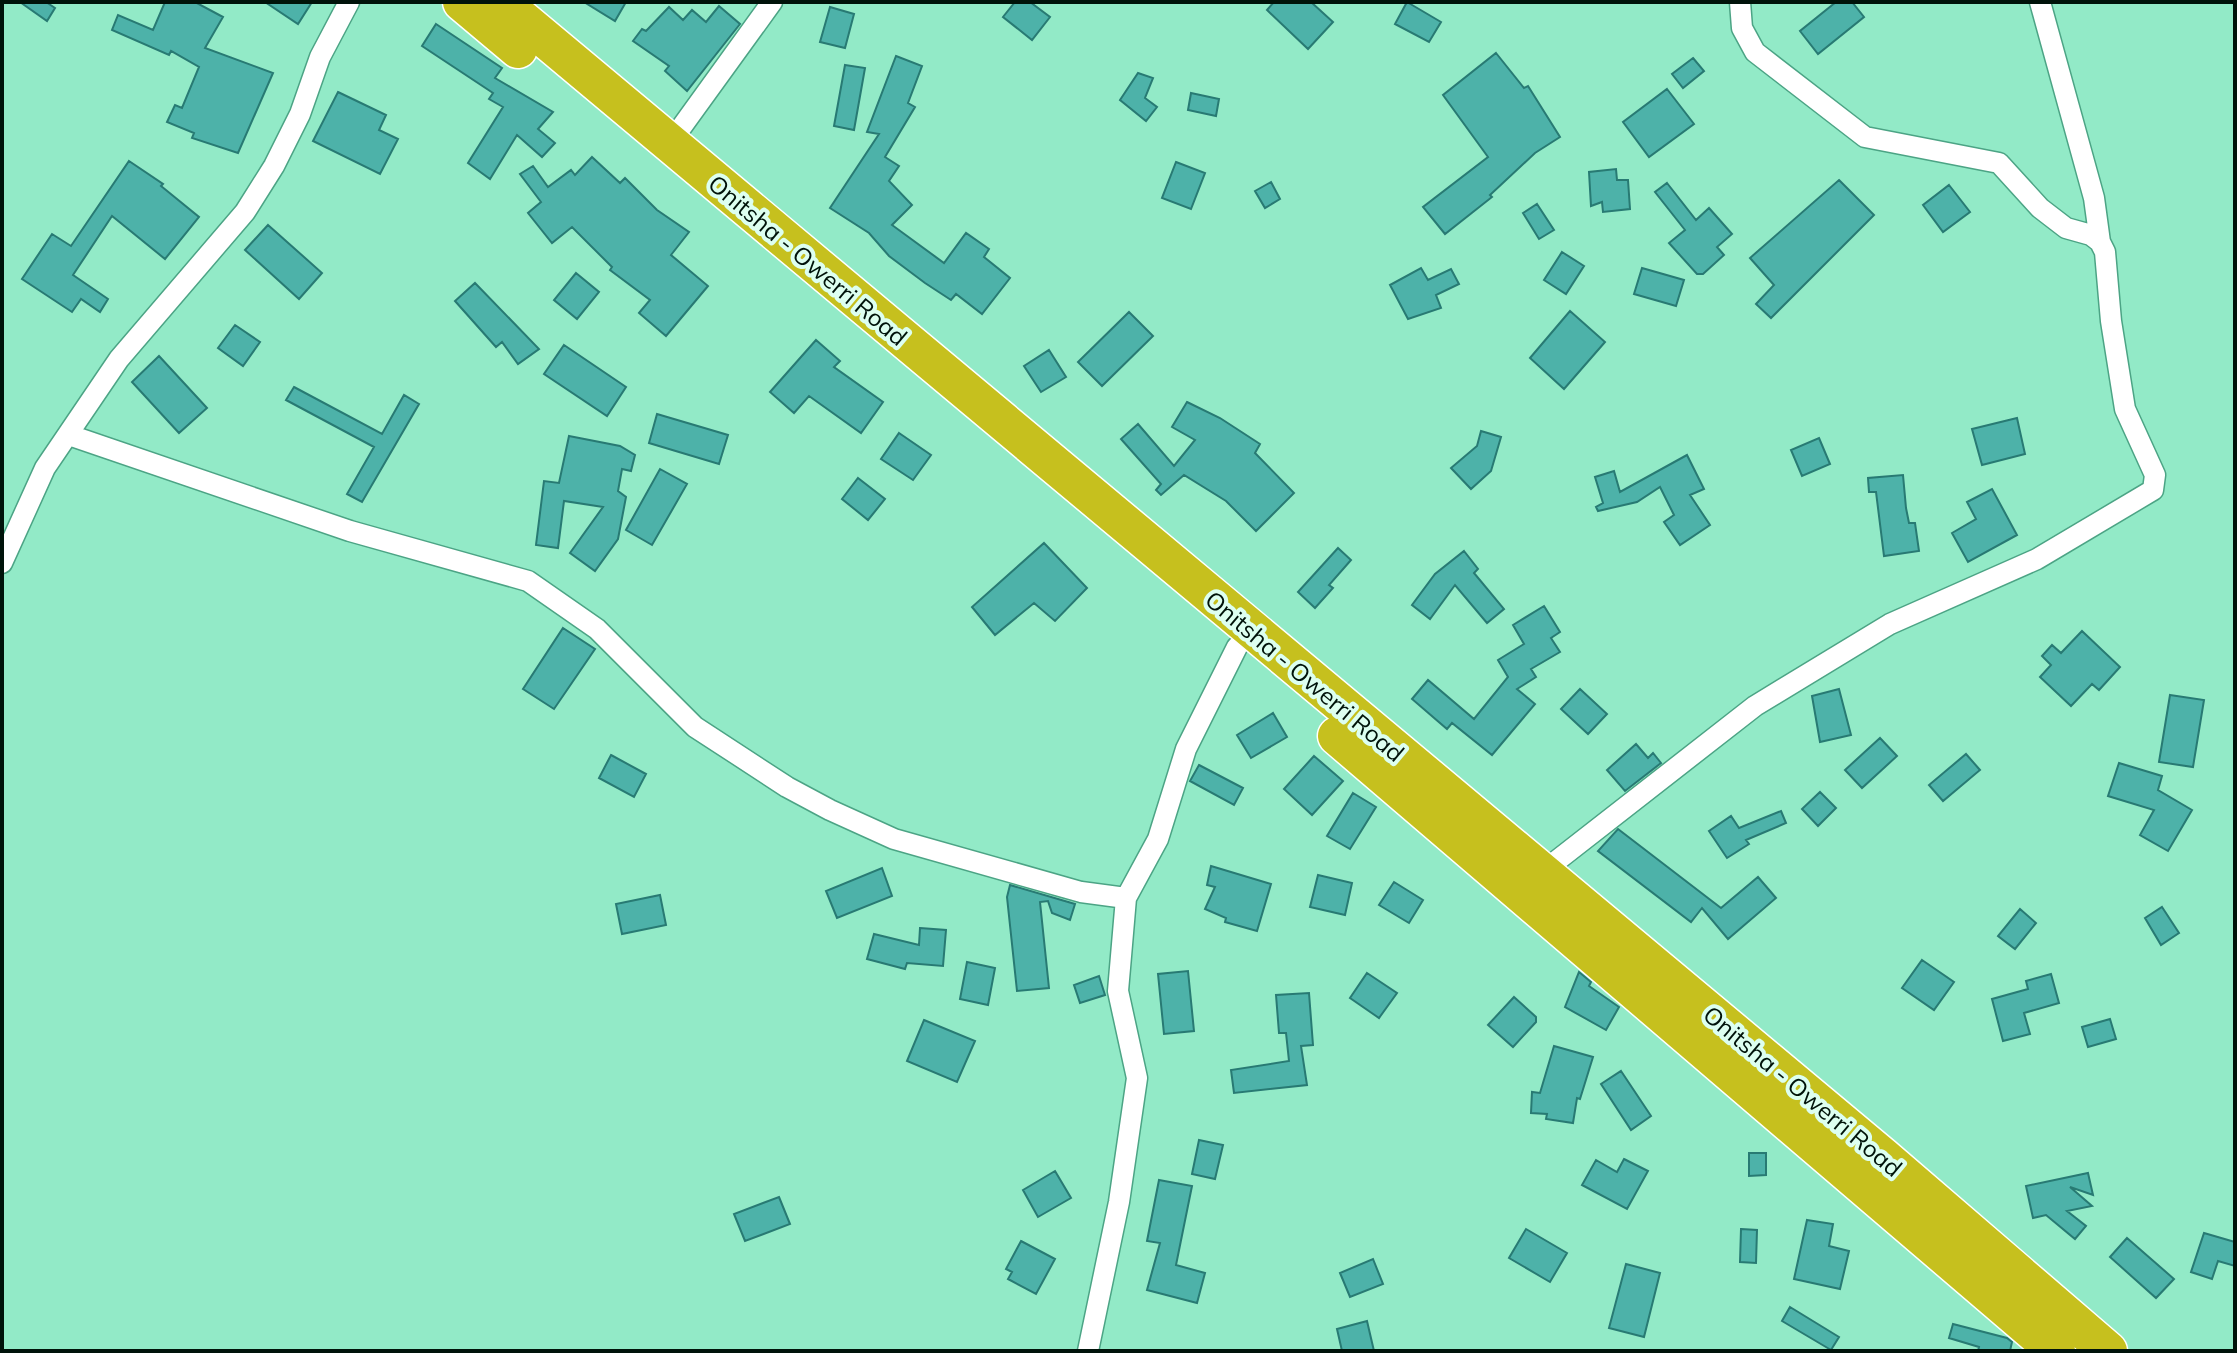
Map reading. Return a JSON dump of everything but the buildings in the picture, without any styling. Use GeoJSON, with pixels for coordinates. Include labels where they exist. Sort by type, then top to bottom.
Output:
{"type":"FeatureCollection","features":[{"type":"Feature","properties":{"kind":"highway","name":"Onitsha - Owerri Road"},"geometry":{"type":"LineString","coordinates":[[462,2],[1237,647],[1433,821],[2056,1351]]}},
{"type":"Feature","properties":{"kind":"highway","name":"Onitsha - Owerri Road"},"geometry":{"type":"LineString","coordinates":[[501,2],[1883,1157],[2108,1351]]}},
{"type":"Feature","properties":{"kind":"street"},"geometry":{"type":"LineString","coordinates":[[2,563],[45,468],[119,359],[245,212],[300,114],[320,57],[349,2]]}},
{"type":"Feature","properties":{"kind":"street"},"geometry":{"type":"LineString","coordinates":[[670,143],[772,2]]}},
{"type":"Feature","properties":{"kind":"street"},"geometry":{"type":"LineString","coordinates":[[1740,2],[1742,28],[1755,52],[1865,137],[1999,163],[2040,208],[2066,228],[2091,235],[2100,242]]}},
{"type":"Feature","properties":{"kind":"street"},"geometry":{"type":"LineString","coordinates":[[1541,873],[1755,706],[1890,624],[2037,559],[2143,499],[2153,490],[2155,475],[2125,409],[2111,321],[2105,252],[2100,242],[2094,198],[2040,2]]}},
{"type":"Feature","properties":{"kind":"street"},"geometry":{"type":"LineString","coordinates":[[69,435],[350,531],[528,581],[597,629],[695,727],[819,804],[894,839],[1081,892],[1126,898]]}},
{"type":"Feature","properties":{"kind":"street"},"geometry":{"type":"LineString","coordinates":[[1088,1351],[1119,1202],[1137,1078],[1118,991],[1126,898],[1158,839],[1186,749],[1237,647]]}}]}
